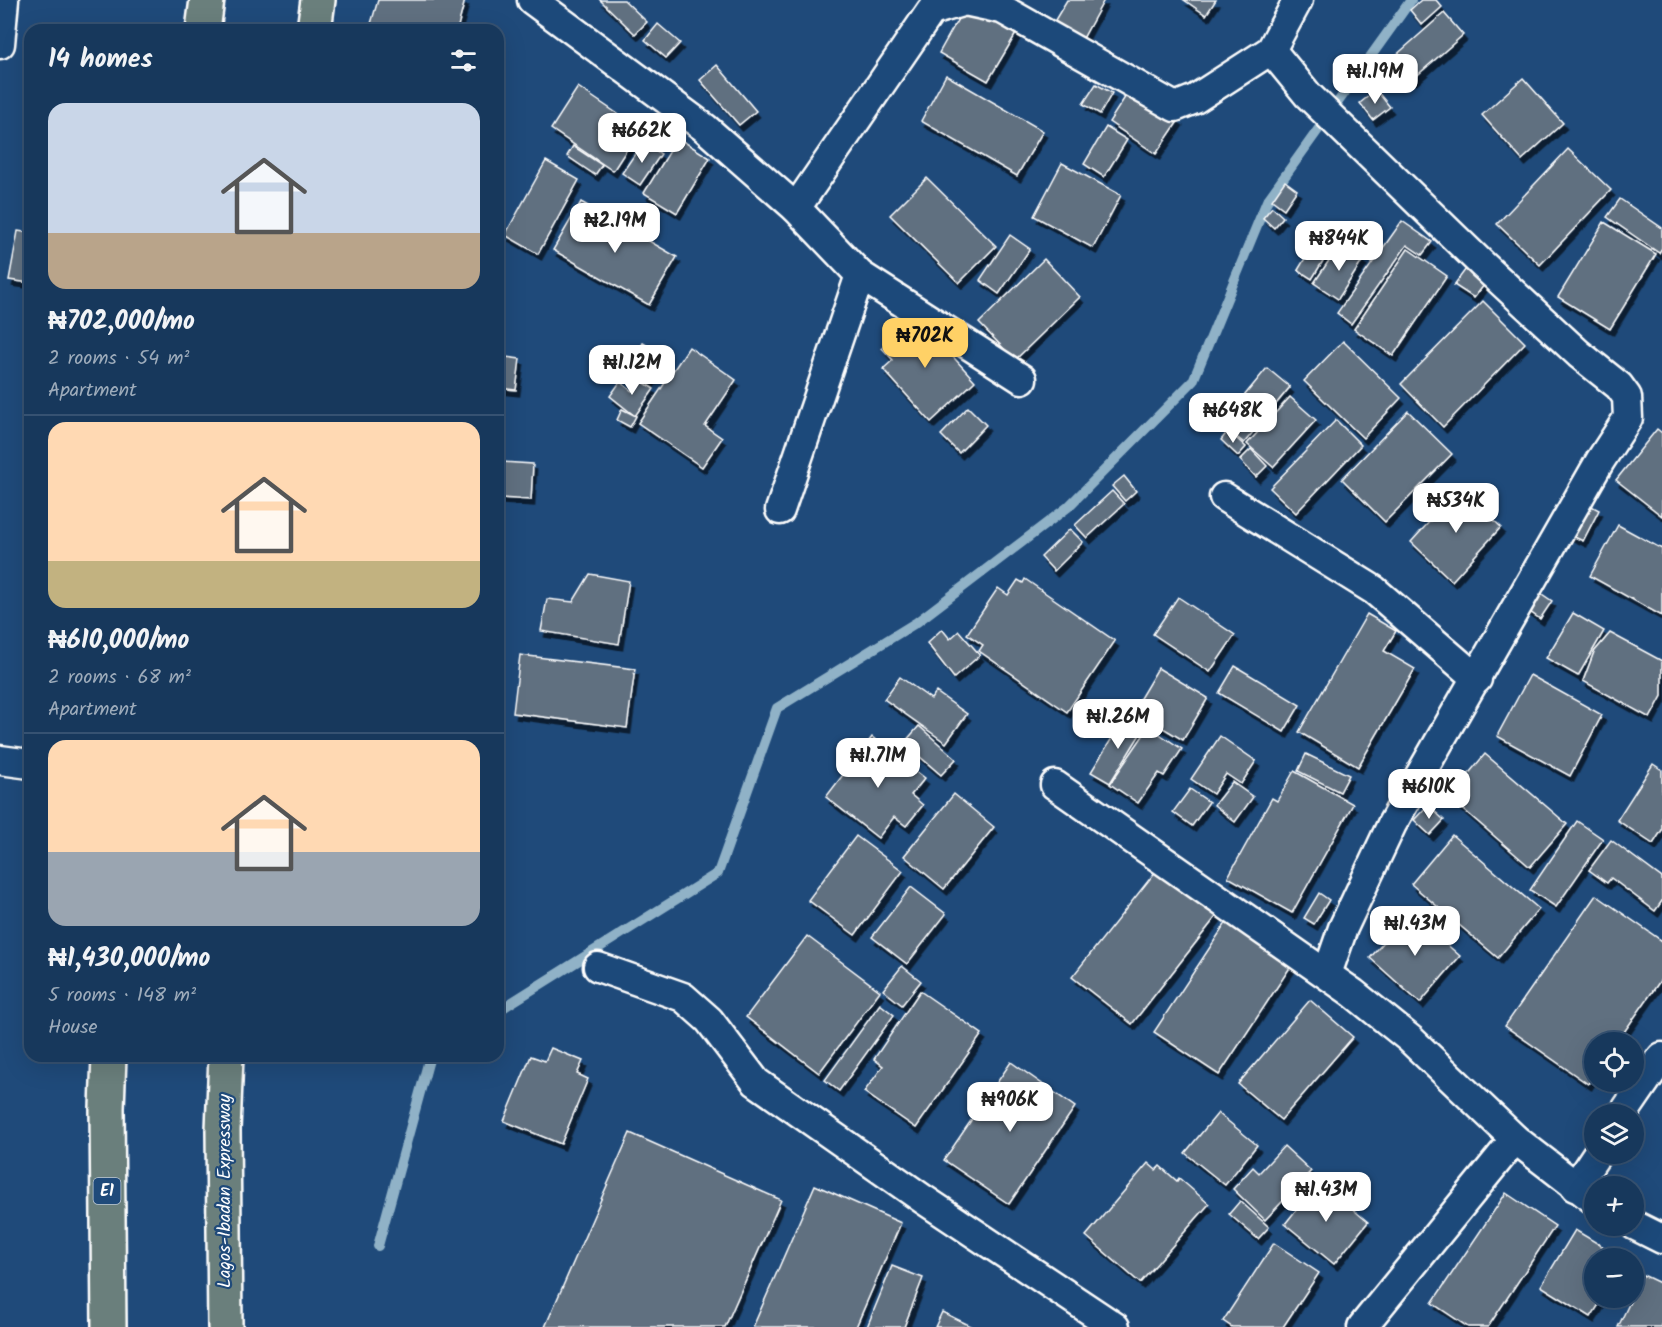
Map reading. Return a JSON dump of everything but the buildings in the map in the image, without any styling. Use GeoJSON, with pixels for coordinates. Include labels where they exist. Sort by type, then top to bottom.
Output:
{"type":"FeatureCollection","features":[{"type":"Feature","properties":{"kind":"highway"},"geometry":{"type":"LineString","coordinates":[[203,24],[207,0]]}},
{"type":"Feature","properties":{"kind":"highway"},"geometry":{"type":"LineString","coordinates":[[315,24],[318,0]]}},
{"type":"Feature","properties":{"kind":"highway","name":"E1"},"geometry":{"type":"LineString","coordinates":[[109,1062],[107,1108],[109,1327]]}},
{"type":"Feature","properties":{"kind":"highway","name":"Lagos-Ibadan Expressway"},"geometry":{"type":"LineString","coordinates":[[225,1327],[223,1130],[226,1062]]}},
{"type":"Feature","properties":{"kind":"street"},"geometry":{"type":"LineString","coordinates":[[0,44],[4,0]]}},
{"type":"Feature","properties":{"kind":"street"},"geometry":{"type":"LineString","coordinates":[[532,0],[705,128],[796,208],[860,275],[1022,379]]}},
{"type":"Feature","properties":{"kind":"street"},"geometry":{"type":"LineString","coordinates":[[796,208],[931,10],[965,1],[1002,9],[1175,107],[1195,99],[1271,50],[1299,0]]}},
{"type":"Feature","properties":{"kind":"street"},"geometry":{"type":"LineString","coordinates":[[1271,50],[1298,85],[1482,264],[1580,354],[1619,386],[1627,397],[1628,418],[1600,461],[1392,824],[1343,928],[1327,974]]}},
{"type":"Feature","properties":{"kind":"street"},"geometry":{"type":"LineString","coordinates":[[780,510],[860,275]]}},
{"type":"Feature","properties":{"kind":"street"},"geometry":{"type":"LineString","coordinates":[[1224,497],[1374,590],[1477,679]]}},
{"type":"Feature","properties":{"kind":"street"},"geometry":{"type":"LineString","coordinates":[[0,760],[24,763]]}},
{"type":"Feature","properties":{"kind":"street"},"geometry":{"type":"LineString","coordinates":[[1055,785],[1327,974],[1410,1039],[1515,1139],[1584,1192]]}},
{"type":"Feature","properties":{"kind":"street"},"geometry":{"type":"LineString","coordinates":[[598,967],[683,997],[709,1020],[756,1082],[923,1199],[1115,1327]]}},
{"type":"Feature","properties":{"kind":"street"},"geometry":{"type":"LineString","coordinates":[[1630,1104],[1662,1057]]}},
{"type":"Feature","properties":{"kind":"street"},"geometry":{"type":"LineString","coordinates":[[1362,1327],[1515,1139]]}},
{"type":"Feature","properties":{"kind":"street"},"geometry":{"type":"LineString","coordinates":[[1644,1230],[1662,1239]]}},
{"type":"Feature","properties":{"kind":"waterway"},"geometry":{"type":"LineString","coordinates":[[504,1007],[718,873],[777,708],[917,622],[1068,507],[1193,381],[1267,201],[1411,0]]}},
{"type":"Feature","properties":{"kind":"waterway"},"geometry":{"type":"LineString","coordinates":[[378,1246],[428,1062]]}}]}
